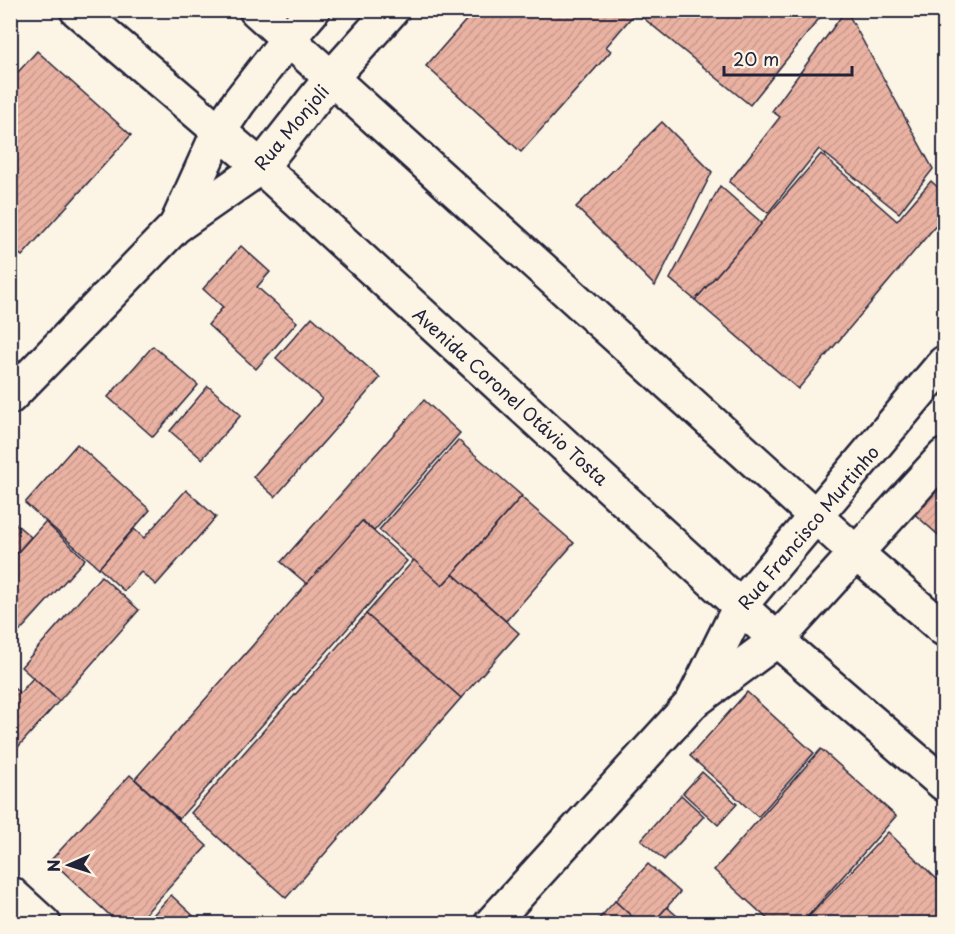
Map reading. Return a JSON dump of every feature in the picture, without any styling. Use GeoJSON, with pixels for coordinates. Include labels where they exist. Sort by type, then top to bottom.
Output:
{"type":"FeatureCollection","features":[{"type":"Feature","properties":{"kind":"main road","name":"Avenida Coronel Otávio Tosta"},"geometry":{"type":"LineString","coordinates":[[76,10],[261,167],[777,640],[945,784]]}},
{"type":"Feature","properties":{"kind":"main road"},"geometry":{"type":"LineString","coordinates":[[256,10],[856,553],[945,629]]}},
{"type":"Feature","properties":{"kind":"main road","name":"Rua Monjoli"},"geometry":{"type":"LineString","coordinates":[[175,227],[219,133],[239,102],[313,10]]}},
{"type":"Feature","properties":{"kind":"main road","name":"Rua Monjoli"},"geometry":{"type":"LineString","coordinates":[[10,397],[175,227],[261,167],[331,78],[392,10]]}},
{"type":"Feature","properties":{"kind":"main road","name":"Rua Francisco Murtinho"},"geometry":{"type":"LineString","coordinates":[[692,703],[740,606],[945,363]]}},
{"type":"Feature","properties":{"kind":"main road","name":"Rua Francisco Murtinho"},"geometry":{"type":"LineString","coordinates":[[491,924],[692,703],[777,640],[945,456]]}},
{"type":"Feature","properties":{"kind":"main road"},"geometry":{"type":"LineString","coordinates":[[10,893],[44,924]]}},
{"type":"Feature","properties":{"kind":"building"},"geometry":{"type":"Polygon","coordinates":[[[475,10],[635,10],[636,12],[606,47],[611,51],[521,152],[426,66],[475,10]]]}},
{"type":"Feature","properties":{"kind":"building"},"geometry":{"type":"Polygon","coordinates":[[[637,10],[826,10],[750,105],[636,12],[637,10]]]}},
{"type":"Feature","properties":{"kind":"building"},"geometry":{"type":"Polygon","coordinates":[[[846,10],[933,169],[899,213],[819,149],[768,213],[729,182],[780,117],[772,111],[846,10]]]}},
{"type":"Feature","properties":{"kind":"building"},"geometry":{"type":"Polygon","coordinates":[[[37,51],[131,135],[22,256],[10,246],[10,81],[37,51]]]}},
{"type":"Feature","properties":{"kind":"building"},"geometry":{"type":"Polygon","coordinates":[[[662,122],[712,172],[655,286],[576,207],[662,122]]]}},
{"type":"Feature","properties":{"kind":"building"},"geometry":{"type":"Polygon","coordinates":[[[821,154],[897,221],[931,181],[944,193],[944,216],[798,389],[695,300],[821,154]]]}},
{"type":"Feature","properties":{"kind":"building"},"geometry":{"type":"Polygon","coordinates":[[[720,186],[762,223],[695,300],[670,279],[720,186]]]}},
{"type":"Feature","properties":{"kind":"building"},"geometry":{"type":"Polygon","coordinates":[[[241,246],[270,272],[257,287],[297,322],[256,369],[208,325],[223,307],[203,289],[241,246]]]}},
{"type":"Feature","properties":{"kind":"building"},"geometry":{"type":"Polygon","coordinates":[[[312,317],[380,378],[275,497],[253,477],[322,399],[276,358],[312,317]]]}},
{"type":"Feature","properties":{"kind":"building"},"geometry":{"type":"Polygon","coordinates":[[[153,346],[198,385],[153,437],[108,397],[153,346]]]}},
{"type":"Feature","properties":{"kind":"building"},"geometry":{"type":"Polygon","coordinates":[[[208,386],[241,415],[202,459],[170,431],[208,386]]]}},
{"type":"Feature","properties":{"kind":"building"},"geometry":{"type":"Polygon","coordinates":[[[424,400],[460,433],[374,531],[363,521],[307,584],[281,562],[424,400]]]}},
{"type":"Feature","properties":{"kind":"building"},"geometry":{"type":"Polygon","coordinates":[[[458,440],[522,496],[442,586],[379,530],[458,440]]]}},
{"type":"Feature","properties":{"kind":"building"},"geometry":{"type":"Polygon","coordinates":[[[77,444],[150,510],[99,568],[25,503],[77,444]]]}},
{"type":"Feature","properties":{"kind":"building"},"geometry":{"type":"Polygon","coordinates":[[[944,471],[944,540],[911,511],[944,471]]]}},
{"type":"Feature","properties":{"kind":"building"},"geometry":{"type":"Polygon","coordinates":[[[186,490],[216,517],[156,585],[141,572],[124,591],[99,568],[134,529],[144,538],[186,490]]]}},
{"type":"Feature","properties":{"kind":"building"},"geometry":{"type":"Polygon","coordinates":[[[521,497],[574,543],[506,621],[453,574],[521,497]]]}},
{"type":"Feature","properties":{"kind":"building"},"geometry":{"type":"Polygon","coordinates":[[[10,519],[31,537],[10,561],[10,519]]]}},
{"type":"Feature","properties":{"kind":"building"},"geometry":{"type":"Polygon","coordinates":[[[362,521],[407,561],[179,819],[135,779],[362,521]]]}},
{"type":"Feature","properties":{"kind":"building"},"geometry":{"type":"Polygon","coordinates":[[[45,522],[85,559],[10,642],[10,561],[45,522]]]}},
{"type":"Feature","properties":{"kind":"building"},"geometry":{"type":"Polygon","coordinates":[[[414,560],[442,586],[453,574],[519,633],[461,698],[366,614],[414,560]]]}},
{"type":"Feature","properties":{"kind":"building"},"geometry":{"type":"Polygon","coordinates":[[[101,576],[139,610],[59,701],[21,667],[101,576]]]}},
{"type":"Feature","properties":{"kind":"building"},"geometry":{"type":"Polygon","coordinates":[[[366,614],[461,698],[286,898],[191,813],[366,614]]]}},
{"type":"Feature","properties":{"kind":"building"},"geometry":{"type":"Polygon","coordinates":[[[33,678],[59,701],[10,756],[10,685],[20,693],[33,678]]]}},
{"type":"Feature","properties":{"kind":"building"},"geometry":{"type":"Polygon","coordinates":[[[747,692],[814,753],[758,817],[690,756],[747,692]]]}},
{"type":"Feature","properties":{"kind":"building"},"geometry":{"type":"Polygon","coordinates":[[[821,749],[896,816],[801,924],[773,924],[714,870],[821,749]]]}},
{"type":"Feature","properties":{"kind":"building"},"geometry":{"type":"Polygon","coordinates":[[[702,772],[737,804],[718,825],[683,793],[702,772]]]}},
{"type":"Feature","properties":{"kind":"building"},"geometry":{"type":"Polygon","coordinates":[[[130,775],[207,846],[136,924],[119,924],[51,860],[130,775]]]}},
{"type":"Feature","properties":{"kind":"building"},"geometry":{"type":"Polygon","coordinates":[[[681,795],[704,816],[664,860],[641,840],[681,795]]]}},
{"type":"Feature","properties":{"kind":"building"},"geometry":{"type":"Polygon","coordinates":[[[888,832],[944,886],[944,924],[802,924],[888,832]]]}},
{"type":"Feature","properties":{"kind":"building"},"geometry":{"type":"Polygon","coordinates":[[[648,864],[680,892],[652,924],[640,924],[615,901],[648,864]]]}},
{"type":"Feature","properties":{"kind":"building"},"geometry":{"type":"Polygon","coordinates":[[[171,895],[202,924],[145,924],[171,895]]]}},
{"type":"Feature","properties":{"kind":"building"},"geometry":{"type":"Polygon","coordinates":[[[615,901],[640,924],[600,924],[597,921],[615,901]]]}},
{"type":"Feature","properties":{"kind":"building"},"geometry":{"type":"Polygon","coordinates":[[[667,907],[686,924],[652,924],[667,907]]]}}]}
